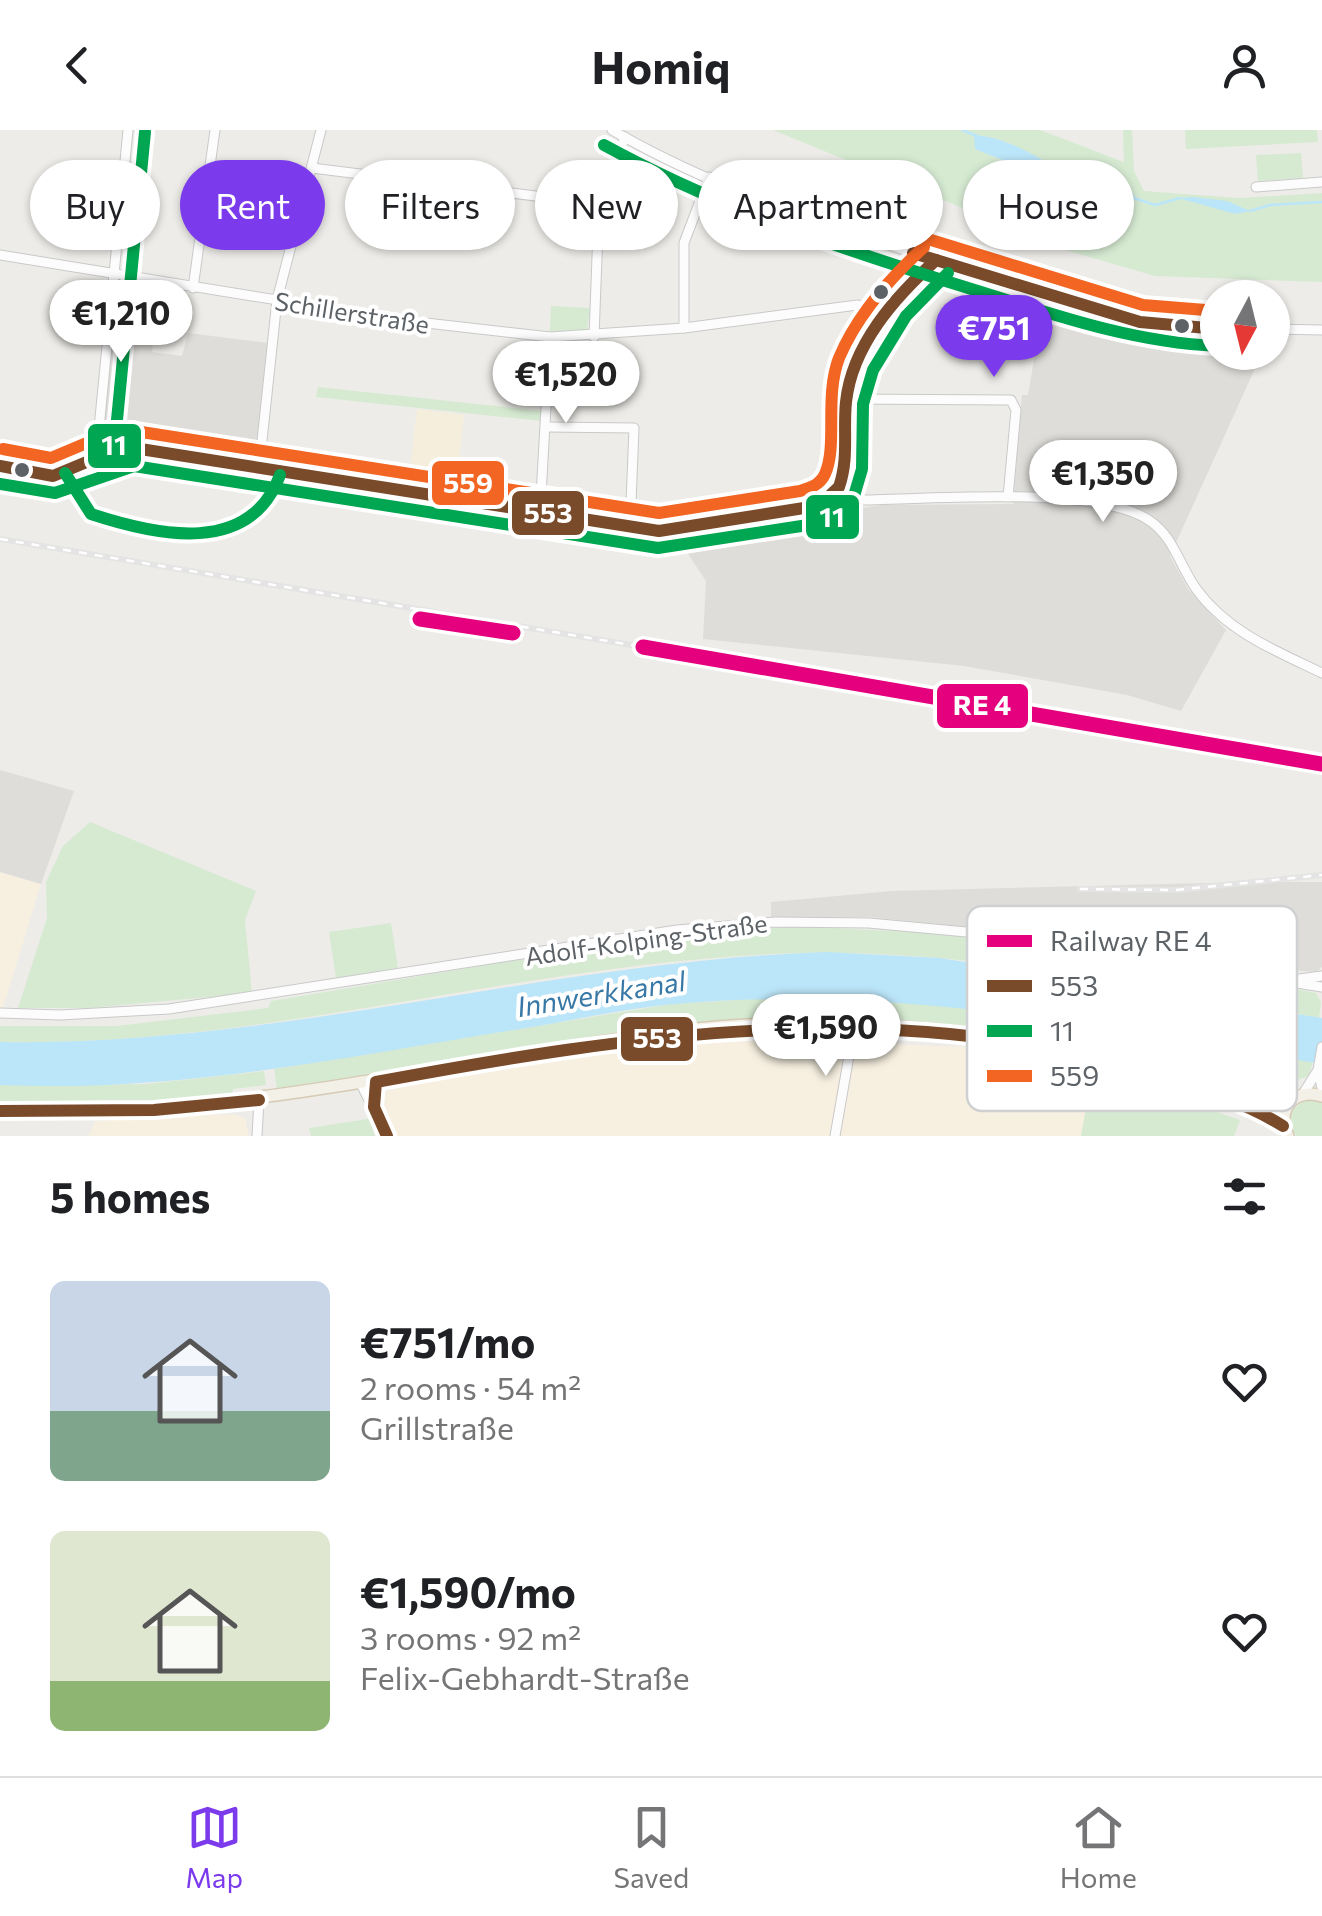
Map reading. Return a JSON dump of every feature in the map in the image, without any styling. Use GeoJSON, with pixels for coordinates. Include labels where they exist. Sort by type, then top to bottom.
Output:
{"type":"FeatureCollection","features":[{"type":"Feature","properties":{"kind":"main road"},"geometry":{"type":"LineString","coordinates":[[0,1111],[154,1110],[259,1100],[680,1031],[738,1026],[854,1027],[967,1038]]}},
{"type":"Feature","properties":{"kind":"main road"},"geometry":{"type":"LineString","coordinates":[[1297,1098],[1303,1094],[1322,1096]]}},
{"type":"Feature","properties":{"kind":"main road"},"geometry":{"type":"LineString","coordinates":[[1251,1111],[1285,1131]]}},
{"type":"Feature","properties":{"kind":"street"},"geometry":{"type":"LineString","coordinates":[[96,458],[111,272],[128,130]]}},
{"type":"Feature","properties":{"kind":"street"},"geometry":{"type":"LineString","coordinates":[[194,288],[215,130]]}},
{"type":"Feature","properties":{"kind":"street"},"geometry":{"type":"LineString","coordinates":[[314,160],[321,130]]}},
{"type":"Feature","properties":{"kind":"street"},"geometry":{"type":"LineString","coordinates":[[612,130],[698,172]]}},
{"type":"Feature","properties":{"kind":"street"},"geometry":{"type":"LineString","coordinates":[[616,160],[625,137]]}},
{"type":"Feature","properties":{"kind":"street"},"geometry":{"type":"LineString","coordinates":[[325,170],[535,196]]}},
{"type":"Feature","properties":{"kind":"street"},"geometry":{"type":"LineString","coordinates":[[1256,187],[1322,182]]}},
{"type":"Feature","properties":{"kind":"street"},"geometry":{"type":"LineString","coordinates":[[684,328],[684,243],[698,206]]}},
{"type":"Feature","properties":{"kind":"street"},"geometry":{"type":"LineString","coordinates":[[260,469],[277,300],[290,250]]}},
{"type":"Feature","properties":{"kind":"street"},"geometry":{"type":"LineString","coordinates":[[594,336],[598,250]]}},
{"type":"Feature","properties":{"kind":"street"},"geometry":{"type":"LineString","coordinates":[[905,250],[1140,322],[1200,327]]}},
{"type":"Feature","properties":{"kind":"street"},"geometry":{"type":"LineString","coordinates":[[910,282],[913,253]]}},
{"type":"Feature","properties":{"kind":"street","name":"Schillerstraße"},"geometry":{"type":"LineString","coordinates":[[0,254],[430,324],[550,337],[684,328],[858,305],[891,310]]}},
{"type":"Feature","properties":{"kind":"street"},"geometry":{"type":"LineString","coordinates":[[0,466],[52,476],[134,448],[630,528],[669,531],[817,505],[836,490],[844,468],[846,399],[854,372],[910,282],[936,260]]}},
{"type":"Feature","properties":{"kind":"street"},"geometry":{"type":"LineString","coordinates":[[1290,330],[1322,330]]}},
{"type":"Feature","properties":{"kind":"street"},"geometry":{"type":"LineString","coordinates":[[540,512],[550,337]]}},
{"type":"Feature","properties":{"kind":"street"},"geometry":{"type":"LineString","coordinates":[[846,399],[1012,400],[1016,410],[1008,497]]}},
{"type":"Feature","properties":{"kind":"street"},"geometry":{"type":"LineString","coordinates":[[546,427],[634,428],[630,528]]}},
{"type":"Feature","properties":{"kind":"street"},"geometry":{"type":"LineString","coordinates":[[836,490],[857,500],[1008,497],[1106,506],[1138,513],[1162,532],[1189,579],[1230,624],[1322,673]]}},
{"type":"Feature","properties":{"kind":"street","name":"Adolf-Kolping-Straße"},"geometry":{"type":"LineString","coordinates":[[0,1013],[60,1015],[169,1008],[677,930],[776,922],[868,923],[967,932]]}},
{"type":"Feature","properties":{"kind":"street","name":"Adolf-Kolping-Straße"},"geometry":{"type":"LineString","coordinates":[[1297,979],[1322,976]]}},
{"type":"Feature","properties":{"kind":"street","name":"Adolf-Kolping-Straße"},"geometry":{"type":"LineString","coordinates":[[1297,981],[1322,987]]}},
{"type":"Feature","properties":{"kind":"street"},"geometry":{"type":"LineString","coordinates":[[835,1136],[854,1027]]}},
{"type":"Feature","properties":{"kind":"street"},"geometry":{"type":"LineString","coordinates":[[1303,1094],[1318,1070],[1322,1047]]}},
{"type":"Feature","properties":{"kind":"street"},"geometry":{"type":"LineString","coordinates":[[1318,1070],[1322,1088]]}},
{"type":"Feature","properties":{"kind":"street"},"geometry":{"type":"LineString","coordinates":[[374,1107],[376,1082]]}},
{"type":"Feature","properties":{"kind":"street"},"geometry":{"type":"LineString","coordinates":[[361,1084],[387,1136]]}},
{"type":"Feature","properties":{"kind":"street"},"geometry":{"type":"LineString","coordinates":[[257,1136],[259,1100]]}},
{"type":"Feature","properties":{"kind":"shaded area"},"geometry":{"type":"Polygon","coordinates":[[[1044,301],[1156,332],[1200,336],[1200,370],[1254,370],[1170,556],[1188,589],[1226,630],[1181,711],[1127,695],[964,666],[703,639],[706,581],[682,545],[681,534],[883,505],[1013,504],[1022,395],[1028,395],[1044,301]]]}},
{"type":"Feature","properties":{"kind":"shaded area"},"geometry":{"type":"Polygon","coordinates":[[[113,330],[154,334],[152,352],[182,356],[188,333],[269,343],[256,451],[247,458],[131,438],[119,443],[108,438],[102,425],[113,330]]]}},
{"type":"Feature","properties":{"kind":"shaded area"},"geometry":{"type":"Polygon","coordinates":[[[0,770],[74,791],[41,884],[0,872],[0,770]]]}},
{"type":"Feature","properties":{"kind":"shaded area"},"geometry":{"type":"Polygon","coordinates":[[[0,872],[41,884],[3,1008],[0,1008],[0,872]]]}},
{"type":"Feature","properties":{"kind":"shaded area"},"geometry":{"type":"Polygon","coordinates":[[[1322,882],[1322,967],[1317,972],[1297,970],[1297,906],[967,906],[967,927],[869,917],[771,917],[771,902],[892,891],[1322,882]]]}},
{"type":"Feature","properties":{"kind":"shaded area"},"geometry":{"type":"Polygon","coordinates":[[[794,1037],[836,1049],[864,1050],[885,1044],[967,1047],[967,1111],[1085,1111],[1081,1136],[390,1136],[379,1103],[381,1092],[473,1073],[666,1045],[794,1037]]]}},
{"type":"Feature","properties":{"kind":"shaded area"},"geometry":{"type":"Polygon","coordinates":[[[232,1114],[245,1118],[249,1136],[89,1136],[95,1121],[232,1114]]]}},
{"type":"Feature","properties":{"kind":"green space"},"geometry":{"type":"Polygon","coordinates":[[[773,130],[1040,130],[1119,160],[1038,160],[1028,154],[975,149],[1002,160],[963,160],[963,208],[943,200],[943,160],[846,160],[773,130]]]}},
{"type":"Feature","properties":{"kind":"green space"},"geometry":{"type":"Polygon","coordinates":[[[1123,130],[1132,130],[1133,160],[1124,160],[1123,130]]]}},
{"type":"Feature","properties":{"kind":"green space"},"geometry":{"type":"Polygon","coordinates":[[[1185,130],[1317,130],[1318,142],[1186,149],[1185,130]]]}},
{"type":"Feature","properties":{"kind":"green space"},"geometry":{"type":"Polygon","coordinates":[[[1301,153],[1303,178],[1258,181],[1256,155],[1301,153]]]}},
{"type":"Feature","properties":{"kind":"green space"},"geometry":{"type":"Polygon","coordinates":[[[1134,171],[1144,191],[1239,198],[1322,193],[1322,282],[1155,276],[1065,250],[1134,250],[1134,171]]]}},
{"type":"Feature","properties":{"kind":"green space"},"geometry":{"type":"Polygon","coordinates":[[[551,306],[590,308],[587,330],[550,331],[551,306]]]}},
{"type":"Feature","properties":{"kind":"green space"},"geometry":{"type":"Polygon","coordinates":[[[318,387],[542,411],[541,421],[316,397],[318,387]]]}},
{"type":"Feature","properties":{"kind":"green space"},"geometry":{"type":"Polygon","coordinates":[[[90,822],[256,891],[245,920],[252,993],[89,1008],[18,1008],[47,918],[46,882],[63,846],[90,822]]]}},
{"type":"Feature","properties":{"kind":"green space"},"geometry":{"type":"Polygon","coordinates":[[[391,923],[398,968],[336,978],[329,932],[391,923]]]}},
{"type":"Feature","properties":{"kind":"green space"},"geometry":{"type":"Polygon","coordinates":[[[793,926],[954,934],[967,936],[967,961],[839,953],[675,961],[196,1032],[99,1040],[0,1042],[0,1026],[117,1026],[268,1008],[271,1001],[623,942],[793,926]]]}},
{"type":"Feature","properties":{"kind":"green space"},"geometry":{"type":"Polygon","coordinates":[[[1297,989],[1316,993],[1321,1002],[1319,1018],[1297,1014],[1297,989]]]}},
{"type":"Feature","properties":{"kind":"green space"},"geometry":{"type":"Polygon","coordinates":[[[805,996],[967,1007],[967,1037],[788,1020],[519,1051],[277,1090],[274,1069],[671,1004],[805,996]]]}},
{"type":"Feature","properties":{"kind":"green space"},"geometry":{"type":"Polygon","coordinates":[[[1297,1059],[1313,1062],[1309,1076],[1297,1080],[1297,1059]]]}},
{"type":"Feature","properties":{"kind":"green space"},"geometry":{"type":"Polygon","coordinates":[[[264,1071],[266,1085],[233,1089],[232,1096],[122,1106],[0,1107],[0,1085],[146,1084],[264,1071]]]}},
{"type":"Feature","properties":{"kind":"green space"},"geometry":{"type":"Polygon","coordinates":[[[1306,1099],[1322,1102],[1322,1136],[1296,1136],[1289,1121],[1306,1099]]]}},
{"type":"Feature","properties":{"kind":"green space"},"geometry":{"type":"Polygon","coordinates":[[[1085,1111],[1214,1111],[1240,1120],[1234,1136],[1081,1136],[1085,1111]]]}},
{"type":"Feature","properties":{"kind":"green space"},"geometry":{"type":"Polygon","coordinates":[[[374,1118],[379,1127],[373,1131],[375,1136],[311,1136],[309,1128],[374,1118]]]}},
{"type":"Feature","properties":{"kind":"sand"},"geometry":{"type":"Polygon","coordinates":[[[417,409],[464,415],[456,488],[409,482],[417,409]]]}},
{"type":"Feature","properties":{"kind":"water"},"geometry":{"type":"Polygon","coordinates":[[[974,135],[990,137],[1042,160],[1002,160],[975,149],[974,135]]]}},
{"type":"Feature","properties":{"kind":"water"},"geometry":{"type":"Polygon","coordinates":[[[1178,198],[1227,201],[1250,211],[1235,214],[1178,198]]]}},
{"type":"Feature","properties":{"kind":"water","name":"Innwerkkanal"},"geometry":{"type":"Polygon","coordinates":[[[827,952],[967,962],[967,1010],[840,1000],[676,1004],[199,1078],[67,1086],[0,1085],[0,1042],[104,1040],[208,1031],[723,959],[827,952]]]}},
{"type":"Feature","properties":{"kind":"water"},"geometry":{"type":"Polygon","coordinates":[[[1297,1014],[1322,1018],[1322,1064],[1297,1060],[1297,1014]]]}},
{"type":"Feature","properties":{"kind":"waterway"},"geometry":{"type":"LineString","coordinates":[[962,130],[977,136]]}},
{"type":"Feature","properties":{"kind":"waterway"},"geometry":{"type":"LineString","coordinates":[[1134,198],[1155,205],[1180,198]]}},
{"type":"Feature","properties":{"kind":"waterway"},"geometry":{"type":"LineString","coordinates":[[1250,211],[1270,205],[1322,202]]}},
{"type":"Feature","properties":{"kind":"railway"},"geometry":{"type":"LineString","coordinates":[[0,539],[643,647]]}},
{"type":"Feature","properties":{"kind":"railway"},"geometry":{"type":"LineString","coordinates":[[1080,889],[1176,890],[1322,875]]}},
{"type":"Feature","properties":{"kind":"transit line","name":"11"},"geometry":{"type":"LineString","coordinates":[[113,461],[145,132]]}},
{"type":"Feature","properties":{"kind":"transit line","name":"11"},"geometry":{"type":"LineString","coordinates":[[604,145],[736,208],[872,258],[1090,325],[1200,344]]}},
{"type":"Feature","properties":{"kind":"transit line","name":"559"},"geometry":{"type":"LineString","coordinates":[[943,244],[1143,305],[1200,310]]}},
{"type":"Feature","properties":{"kind":"transit line","name":"559"},"geometry":{"type":"LineString","coordinates":[[3,449],[51,458],[108,434],[135,431],[659,513],[800,491],[820,481],[829,462],[832,388],[846,342],[876,298],[921,250]]}},
{"type":"Feature","properties":{"kind":"transit line","name":"553"},"geometry":{"type":"LineString","coordinates":[[913,253],[1140,322],[1200,327]]}},
{"type":"Feature","properties":{"kind":"transit line","name":"553"},"geometry":{"type":"LineString","coordinates":[[0,466],[53,476],[113,451],[134,448],[659,531],[804,508],[823,502],[839,487],[844,466],[846,402],[866,342],[891,306],[936,260]]}},
{"type":"Feature","properties":{"kind":"transit line","name":"11"},"geometry":{"type":"LineString","coordinates":[[0,484],[55,493],[134,466],[658,548],[808,525],[833,517],[854,496],[862,469],[863,404],[873,370],[906,316],[948,273]]}},
{"type":"Feature","properties":{"kind":"transit line","name":"11"},"geometry":{"type":"LineString","coordinates":[[65,473],[91,514],[172,533],[225,529],[247,518],[266,501],[280,475]]}},
{"type":"Feature","properties":{"kind":"transit line"},"geometry":{"type":"LineString","coordinates":[[420,619],[513,633]]}},
{"type":"Feature","properties":{"kind":"transit line"},"geometry":{"type":"LineString","coordinates":[[643,647],[1322,764]]}},
{"type":"Feature","properties":{"kind":"transit line","name":"553"},"geometry":{"type":"LineString","coordinates":[[387,1136],[374,1107],[376,1082],[472,1065],[664,1038],[760,1030],[856,1029],[967,1036]]}},
{"type":"Feature","properties":{"kind":"transit line","name":"553"},"geometry":{"type":"LineString","coordinates":[[0,1111],[154,1110],[259,1100]]}},
{"type":"Feature","properties":{"kind":"transit line","name":"553"},"geometry":{"type":"LineString","coordinates":[[1256,1111],[1283,1126]]}}]}
